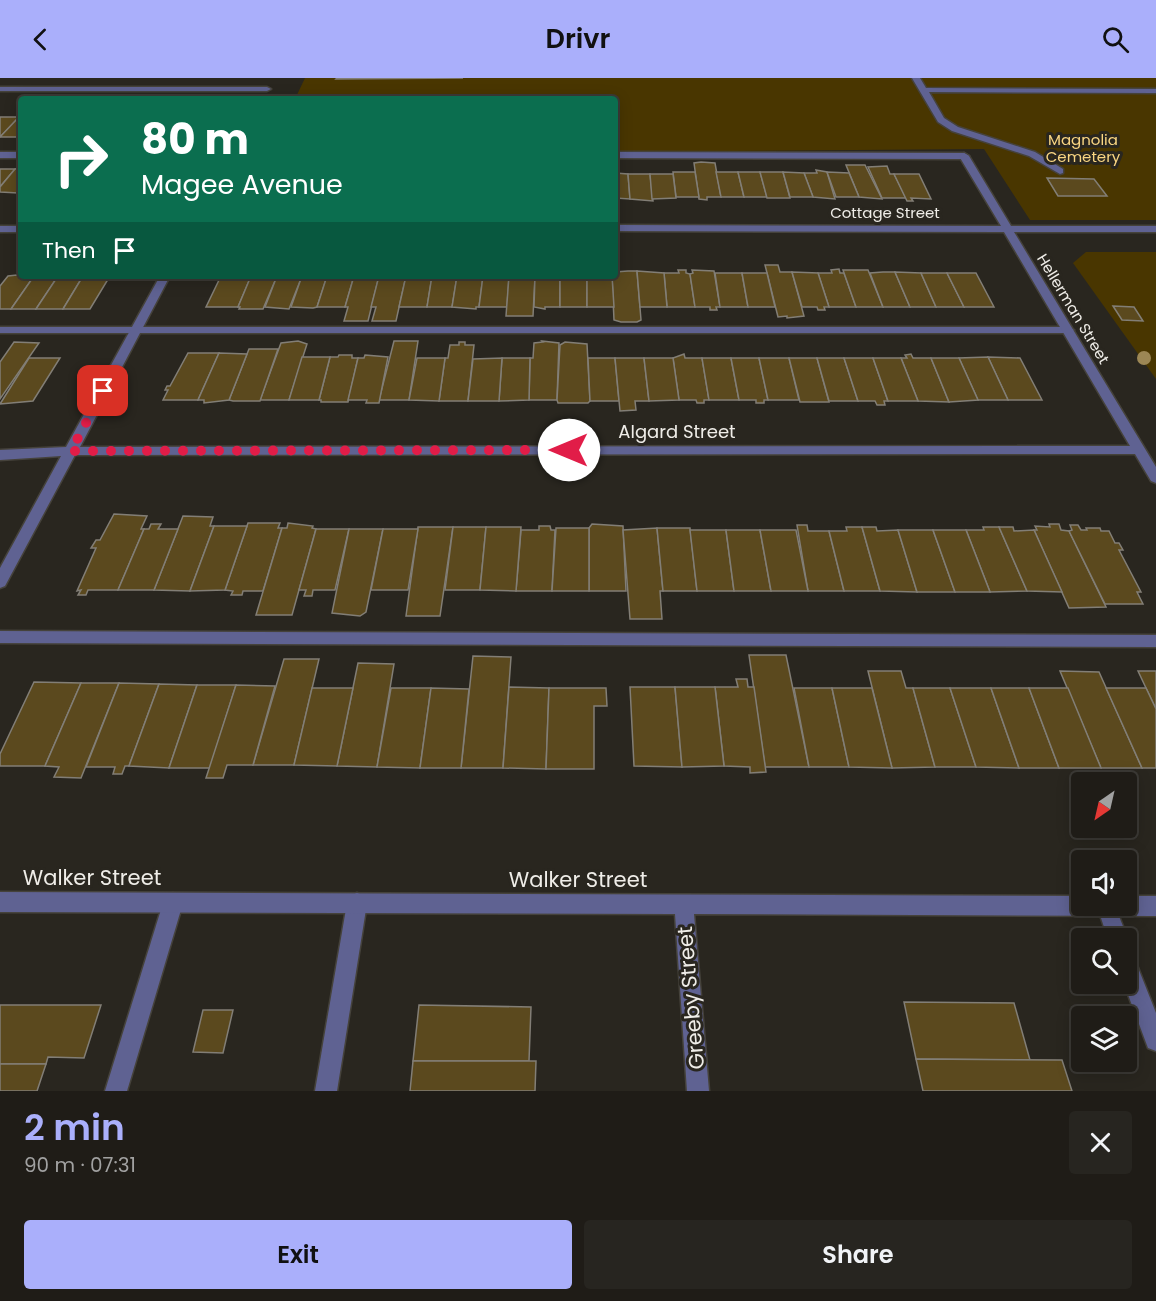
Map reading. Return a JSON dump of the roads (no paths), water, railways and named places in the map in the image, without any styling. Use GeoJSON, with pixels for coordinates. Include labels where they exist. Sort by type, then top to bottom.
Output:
{"type":"FeatureCollection","features":[{"type":"Feature","properties":{"kind":"street"},"geometry":{"type":"LineString","coordinates":[[263,96],[273,78]]}},
{"type":"Feature","properties":{"kind":"street"},"geometry":{"type":"LineString","coordinates":[[916,78],[941,120],[1032,154],[1060,171]]}},
{"type":"Feature","properties":{"kind":"street"},"geometry":{"type":"LineString","coordinates":[[0,89],[267,89]]}},
{"type":"Feature","properties":{"kind":"street"},"geometry":{"type":"LineString","coordinates":[[924,90],[1156,91]]}},
{"type":"Feature","properties":{"kind":"street"},"geometry":{"type":"LineString","coordinates":[[0,155],[18,155]]}},
{"type":"Feature","properties":{"kind":"street","name":"Hellerman Street"},"geometry":{"type":"LineString","coordinates":[[618,155],[964,156],[1156,478]]}},
{"type":"Feature","properties":{"kind":"street","name":"Cottage Street"},"geometry":{"type":"LineString","coordinates":[[618,228],[1156,229]]}},
{"type":"Feature","properties":{"kind":"street"},"geometry":{"type":"LineString","coordinates":[[0,229],[18,229]]}},
{"type":"Feature","properties":{"kind":"street"},"geometry":{"type":"LineString","coordinates":[[0,582],[163,279]]}},
{"type":"Feature","properties":{"kind":"street"},"geometry":{"type":"LineString","coordinates":[[0,330],[1068,330]]}},
{"type":"Feature","properties":{"kind":"street","name":"Algard Street"},"geometry":{"type":"LineString","coordinates":[[0,455],[71,451],[1139,450]]}},
{"type":"Feature","properties":{"kind":"street"},"geometry":{"type":"LineString","coordinates":[[0,637],[1156,641]]}},
{"type":"Feature","properties":{"kind":"street","name":"Walker Street"},"geometry":{"type":"LineString","coordinates":[[0,902],[1071,907]]}},
{"type":"Feature","properties":{"kind":"street"},"geometry":{"type":"LineString","coordinates":[[116,1091],[172,903]]}},
{"type":"Feature","properties":{"kind":"street"},"geometry":{"type":"LineString","coordinates":[[326,1091],[357,903]]}},
{"type":"Feature","properties":{"kind":"street","name":"Greeby Street"},"geometry":{"type":"LineString","coordinates":[[684,905],[698,1091]]}},
{"type":"Feature","properties":{"kind":"street","name":"Walker Street"},"geometry":{"type":"LineString","coordinates":[[1137,906],[1156,906]]}},
{"type":"Feature","properties":{"kind":"street"},"geometry":{"type":"LineString","coordinates":[[1137,991],[1156,1040]]}},
{"type":"Feature","properties":{"kind":"park label","name":"Magnolia Cemetery"},"geometry":{"type":"Point","coordinates":[1083,148]}}]}
